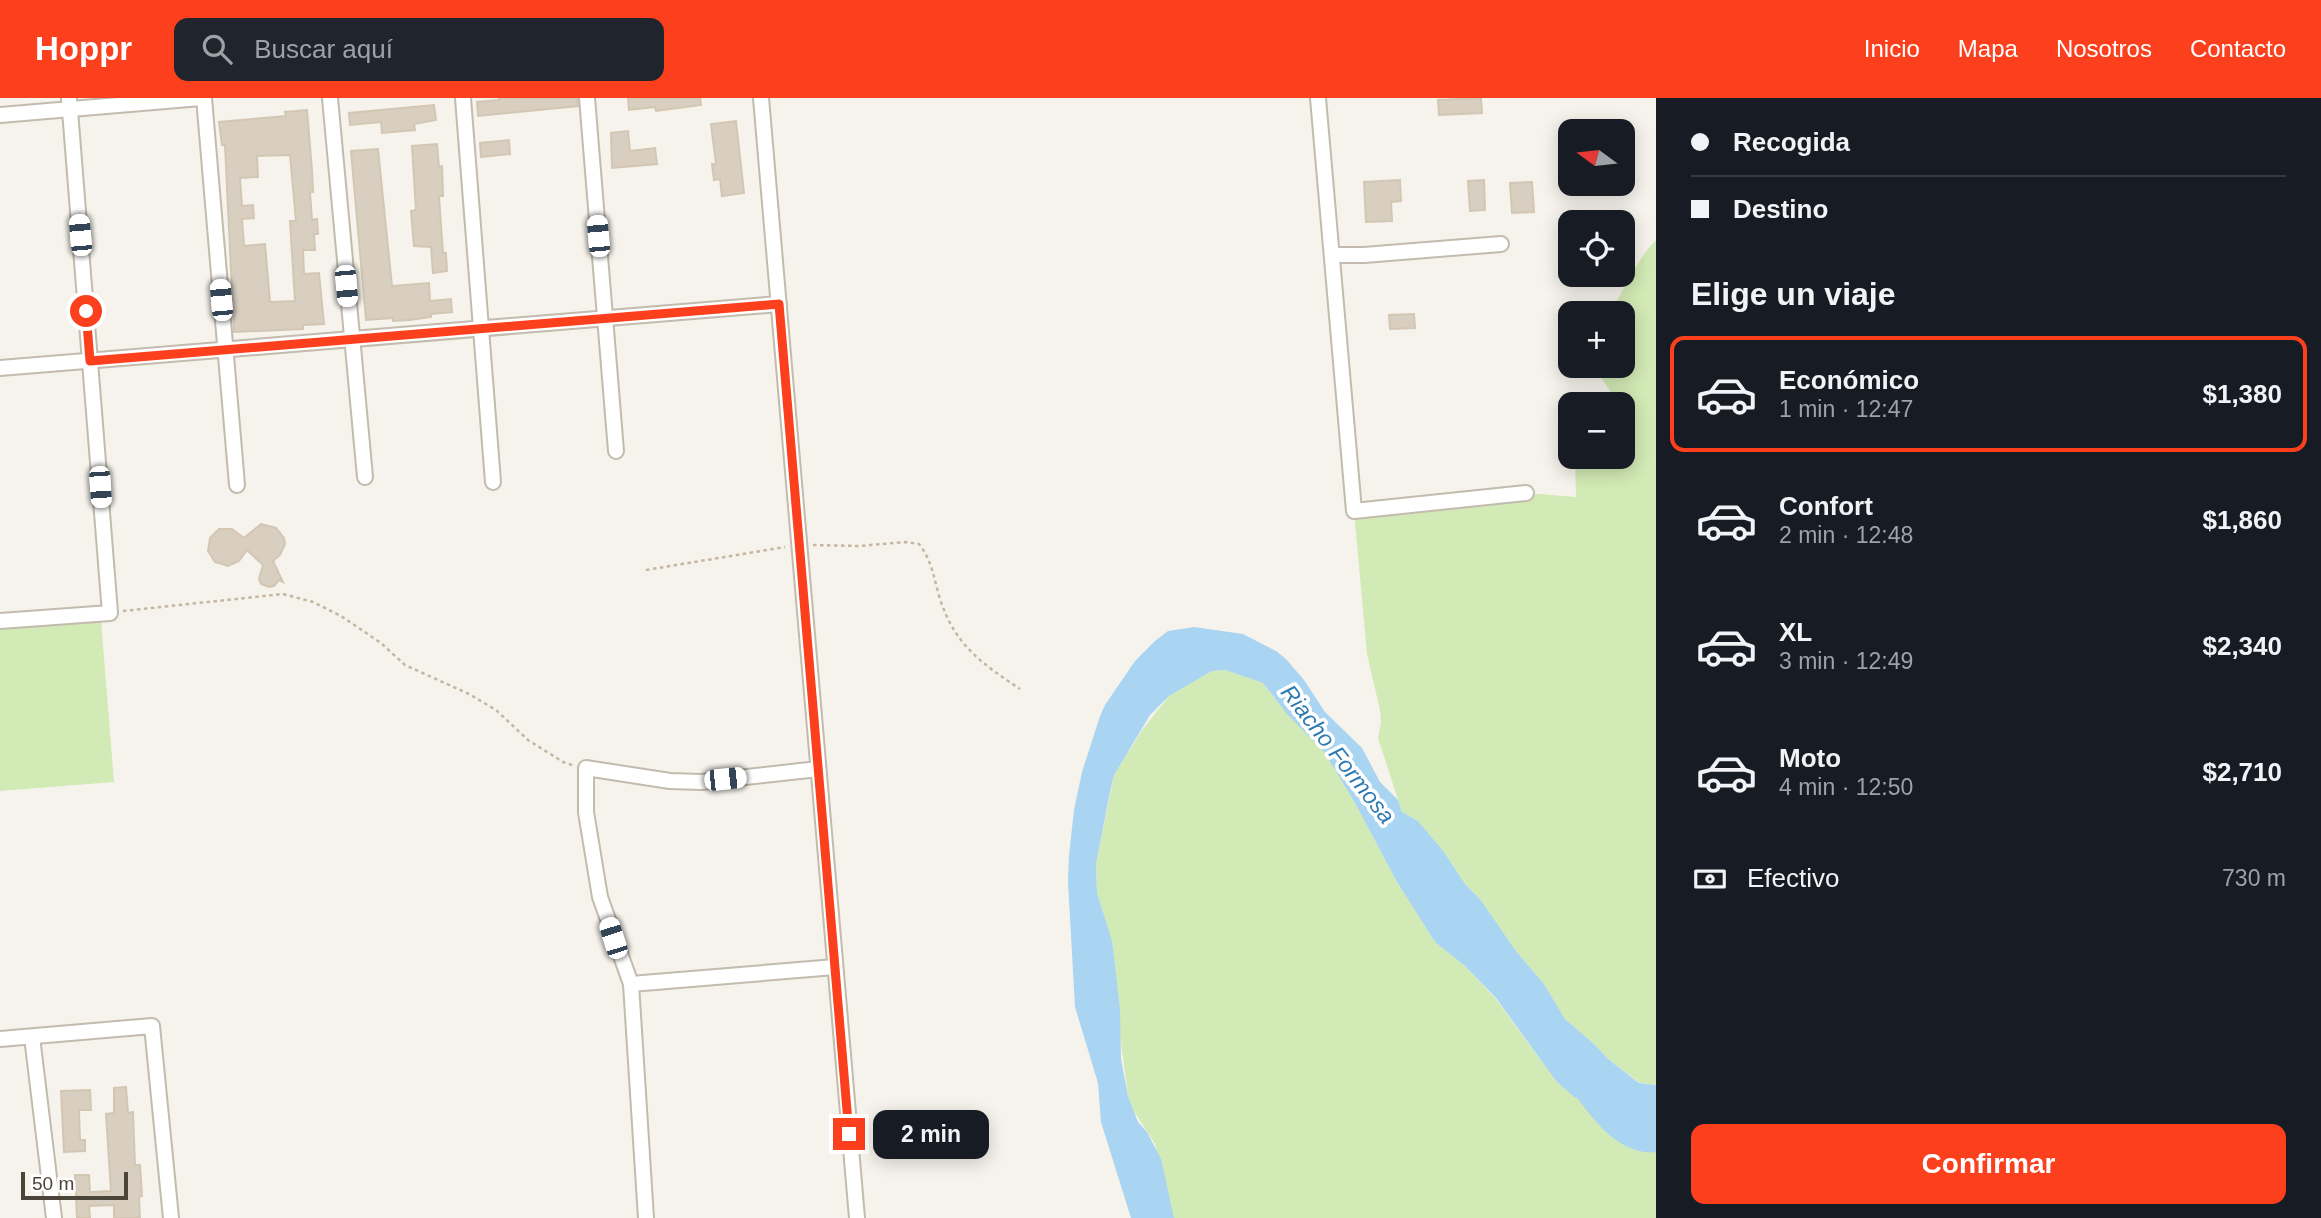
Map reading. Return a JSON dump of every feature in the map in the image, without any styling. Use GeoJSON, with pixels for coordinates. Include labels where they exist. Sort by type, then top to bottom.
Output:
{"type":"FeatureCollection","features":[{"type":"Feature","properties":{"kind":"street"},"geometry":{"type":"LineString","coordinates":[[0,115],[69,104],[202,98],[237,485]]}},
{"type":"Feature","properties":{"kind":"street"},"geometry":{"type":"LineString","coordinates":[[330,98],[365,477]]}},
{"type":"Feature","properties":{"kind":"street"},"geometry":{"type":"LineString","coordinates":[[463,98],[492,482]]}},
{"type":"Feature","properties":{"kind":"street"},"geometry":{"type":"LineString","coordinates":[[587,98],[616,451]]}},
{"type":"Feature","properties":{"kind":"street"},"geometry":{"type":"LineString","coordinates":[[761,98],[856,1218]]}},
{"type":"Feature","properties":{"kind":"street"},"geometry":{"type":"LineString","coordinates":[[1318,98],[1354,512],[1526,494]]}},
{"type":"Feature","properties":{"kind":"street"},"geometry":{"type":"LineString","coordinates":[[0,621],[110,612],[69,104]]}},
{"type":"Feature","properties":{"kind":"street"},"geometry":{"type":"LineString","coordinates":[[1332,255],[1501,244]]}},
{"type":"Feature","properties":{"kind":"street"},"geometry":{"type":"LineString","coordinates":[[0,368],[779,304]]}},
{"type":"Feature","properties":{"kind":"street"},"geometry":{"type":"LineString","coordinates":[[646,1218],[631,984],[600,897],[586,812],[586,768],[670,781],[701,782],[818,769]]}},
{"type":"Feature","properties":{"kind":"street"},"geometry":{"type":"LineString","coordinates":[[631,984],[835,967]]}},
{"type":"Feature","properties":{"kind":"street"},"geometry":{"type":"LineString","coordinates":[[0,1039],[152,1027],[171,1218]]}},
{"type":"Feature","properties":{"kind":"street"},"geometry":{"type":"LineString","coordinates":[[32,1037],[54,1218]]}},
{"type":"Feature","properties":{"kind":"path"},"geometry":{"type":"LineString","coordinates":[[646,570],[799,545],[859,546],[906,542],[919,544],[929,556],[945,614],[960,642],[981,664],[1020,689]]}},
{"type":"Feature","properties":{"kind":"path"},"geometry":{"type":"LineString","coordinates":[[110,612],[282,594],[313,602],[341,616],[381,643],[405,665],[469,694],[496,710],[528,740],[563,762],[586,768]]}},
{"type":"Feature","properties":{"kind":"green space"},"geometry":{"type":"Polygon","coordinates":[[[1656,240],[1656,1085],[1640,1083],[1608,1059],[1565,1019],[1544,984],[1516,951],[1480,899],[1465,884],[1444,852],[1418,821],[1402,812],[1378,738],[1380,710],[1367,654],[1354,511],[1526,493],[1576,497],[1575,469],[1635,469],[1635,392],[1611,392],[1601,378],[1635,378],[1635,301],[1616,301],[1624,287],[1635,287],[1635,269],[1656,240]]]}},
{"type":"Feature","properties":{"kind":"green space"},"geometry":{"type":"Polygon","coordinates":[[[101,620],[114,782],[0,791],[0,629],[101,620]]]}},
{"type":"Feature","properties":{"kind":"green space"},"geometry":{"type":"Polygon","coordinates":[[[1225,670],[1263,683],[1324,752],[1397,882],[1435,942],[1465,966],[1495,998],[1556,1081],[1574,1097],[1596,1102],[1623,1127],[1644,1141],[1656,1139],[1656,1218],[1174,1218],[1155,1144],[1132,1108],[1128,1096],[1112,942],[1097,893],[1096,864],[1114,775],[1143,729],[1169,696],[1212,671],[1225,670]]]}},
{"type":"Feature","properties":{"kind":"water"},"geometry":{"type":"Polygon","coordinates":[[[1194,627],[1243,634],[1286,659],[1325,712],[1362,748],[1380,782],[1398,800],[1402,812],[1418,821],[1444,852],[1465,884],[1480,899],[1516,951],[1544,984],[1565,1019],[1608,1059],[1639,1083],[1656,1085],[1656,1131],[1623,1127],[1609,1119],[1596,1102],[1574,1097],[1556,1081],[1496,998],[1465,966],[1435,942],[1397,882],[1324,752],[1287,714],[1263,683],[1225,670],[1212,671],[1169,696],[1150,715],[1114,775],[1096,864],[1097,893],[1112,941],[1120,1010],[1121,1059],[1128,1096],[1138,1122],[1147,1132],[1161,1159],[1174,1218],[1131,1218],[1101,1122],[1098,1083],[1075,1007],[1069,855],[1082,772],[1105,705],[1135,661],[1155,641],[1168,631],[1194,627]]]}},
{"type":"Feature","properties":{"kind":"building"},"geometry":{"type":"Polygon","coordinates":[[[499,98],[577,98],[578,106],[478,116],[477,102],[499,98]]]}},
{"type":"Feature","properties":{"kind":"building"},"geometry":{"type":"Polygon","coordinates":[[[628,98],[700,98],[701,105],[656,111],[655,107],[629,110],[628,98]]]}},
{"type":"Feature","properties":{"kind":"building"},"geometry":{"type":"Polygon","coordinates":[[[1481,98],[1482,113],[1439,115],[1438,100],[1481,98]]]}},
{"type":"Feature","properties":{"kind":"building"},"geometry":{"type":"Polygon","coordinates":[[[434,105],[436,120],[414,124],[415,130],[382,133],[381,122],[350,125],[349,113],[434,105]]]}},
{"type":"Feature","properties":{"kind":"building"},"geometry":{"type":"Polygon","coordinates":[[[307,110],[313,192],[310,192],[312,220],[317,219],[318,234],[314,234],[315,250],[303,250],[304,274],[319,273],[324,324],[303,325],[303,329],[234,332],[225,145],[222,145],[219,122],[286,116],[285,112],[307,110]],[[290,155],[257,156],[258,177],[240,178],[242,206],[253,205],[254,218],[242,219],[244,246],[265,244],[270,302],[295,301],[290,221],[296,221],[290,155]]]}},
{"type":"Feature","properties":{"kind":"building"},"geometry":{"type":"Polygon","coordinates":[[[736,121],[744,193],[722,196],[720,179],[714,180],[712,164],[716,164],[711,124],[736,121]]]}},
{"type":"Feature","properties":{"kind":"building"},"geometry":{"type":"Polygon","coordinates":[[[628,131],[630,151],[655,148],[657,164],[612,168],[611,133],[628,131]]]}},
{"type":"Feature","properties":{"kind":"building"},"geometry":{"type":"Polygon","coordinates":[[[509,140],[510,154],[481,157],[480,143],[509,140]]]}},
{"type":"Feature","properties":{"kind":"building"},"geometry":{"type":"Polygon","coordinates":[[[437,144],[439,167],[442,166],[443,196],[439,196],[447,271],[433,273],[431,247],[414,246],[411,211],[416,210],[412,146],[437,144]]]}},
{"type":"Feature","properties":{"kind":"building"},"geometry":{"type":"Polygon","coordinates":[[[378,149],[392,286],[429,283],[430,301],[451,299],[452,312],[410,320],[366,320],[351,151],[378,149]]]}},
{"type":"Feature","properties":{"kind":"building"},"geometry":{"type":"Polygon","coordinates":[[[1400,180],[1401,201],[1391,202],[1392,221],[1366,222],[1364,182],[1400,180]]]}},
{"type":"Feature","properties":{"kind":"building"},"geometry":{"type":"Polygon","coordinates":[[[1484,180],[1485,210],[1470,211],[1468,181],[1484,180]]]}},
{"type":"Feature","properties":{"kind":"building"},"geometry":{"type":"Polygon","coordinates":[[[1532,182],[1534,212],[1512,213],[1510,183],[1532,182]]]}},
{"type":"Feature","properties":{"kind":"building"},"geometry":{"type":"Polygon","coordinates":[[[1414,314],[1415,328],[1390,329],[1389,315],[1414,314]]]}},
{"type":"Feature","properties":{"kind":"building"},"geometry":{"type":"Polygon","coordinates":[[[261,524],[276,528],[285,544],[280,555],[273,561],[283,582],[279,580],[269,587],[261,584],[259,579],[263,565],[247,550],[239,561],[228,566],[215,562],[208,551],[210,538],[219,529],[232,529],[244,538],[261,524]]]}},
{"type":"Feature","properties":{"kind":"building"},"geometry":{"type":"Polygon","coordinates":[[[126,1087],[128,1113],[133,1112],[135,1165],[140,1165],[140,1218],[114,1218],[114,1205],[89,1206],[90,1218],[77,1218],[75,1175],[89,1175],[90,1192],[111,1191],[106,1114],[114,1113],[114,1088],[126,1087]]]}},
{"type":"Feature","properties":{"kind":"building"},"geometry":{"type":"Polygon","coordinates":[[[90,1090],[91,1110],[79,1110],[80,1140],[85,1140],[85,1151],[64,1152],[61,1091],[90,1090]]]}},
{"type":"Feature","properties":{"kind":"waterway","name":"Riacho Formosa"},"geometry":{"type":"LineString","coordinates":[[1575,1072],[1599,1106],[1620,1127],[1643,1139],[1656,1139]]}},
{"type":"Feature","properties":{"kind":"route"},"geometry":{"type":"LineString","coordinates":[[86,311],[90,361],[779,304],[849,1134]]}}]}
